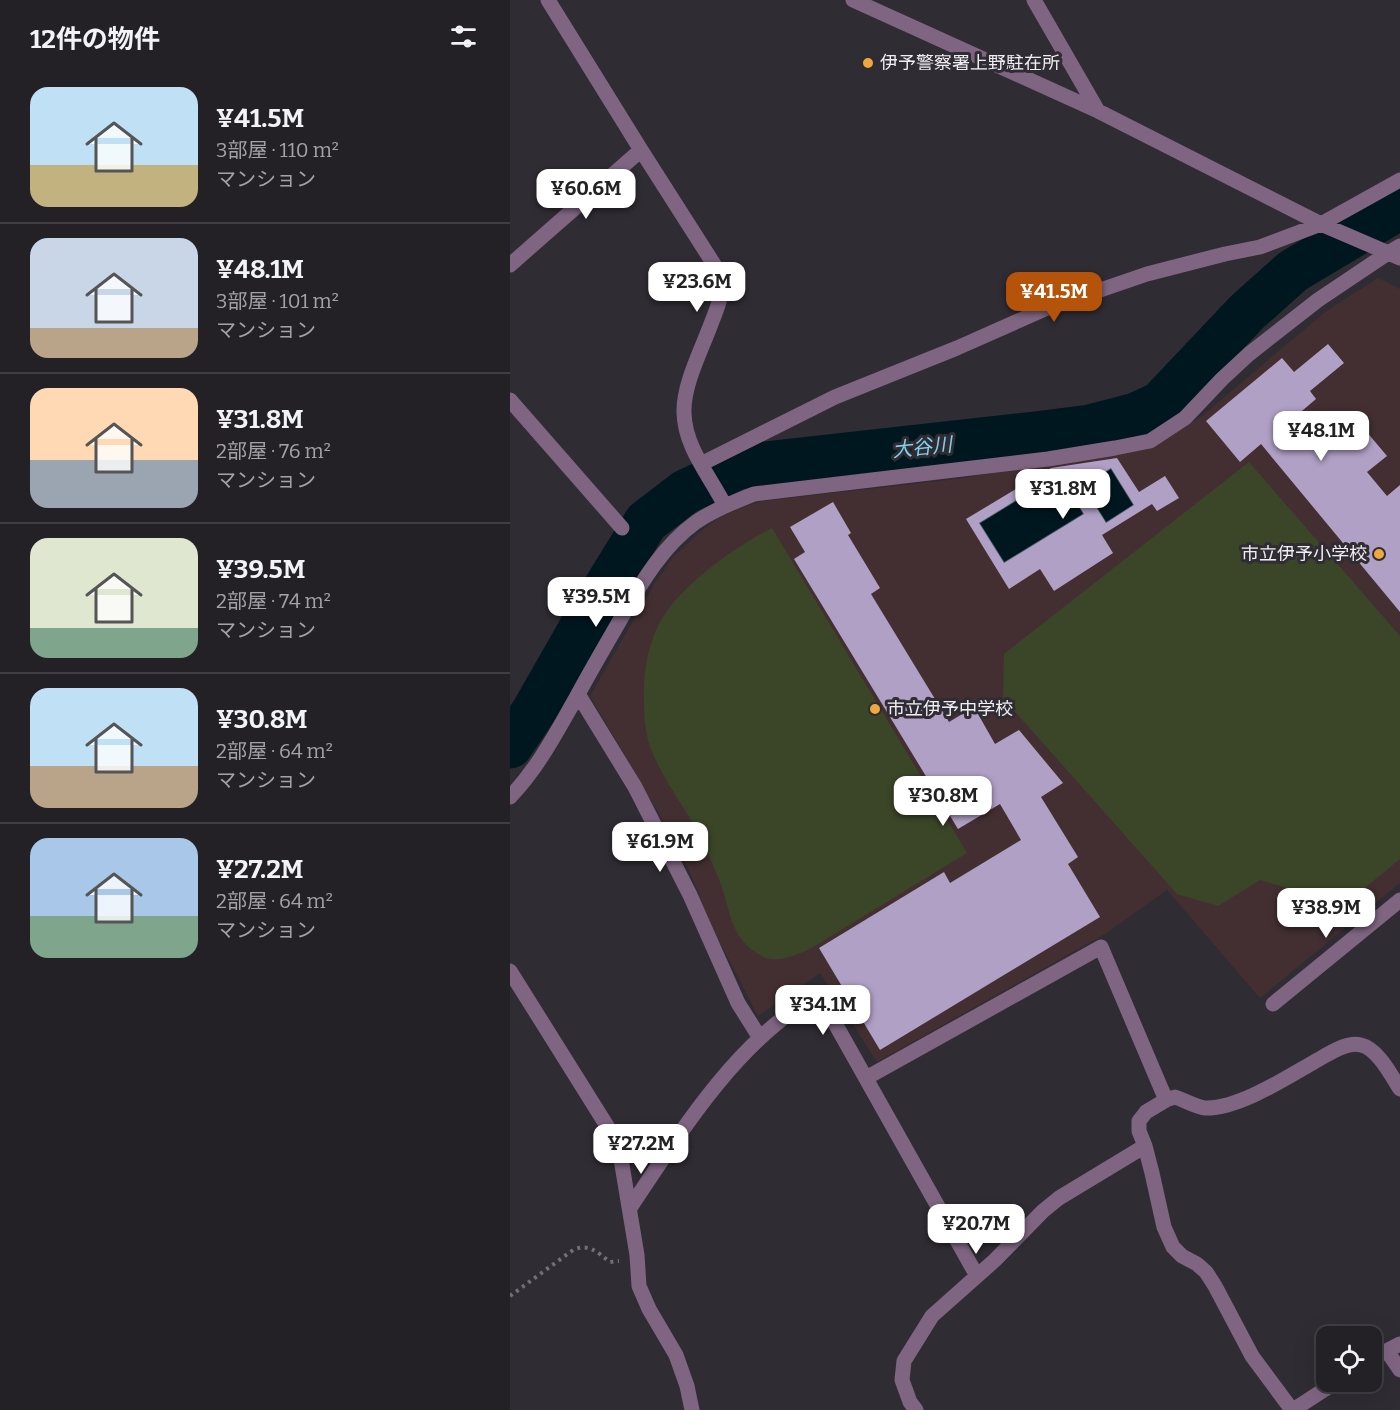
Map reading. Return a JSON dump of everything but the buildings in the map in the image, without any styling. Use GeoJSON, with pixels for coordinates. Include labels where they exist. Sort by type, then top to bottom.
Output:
{"type":"FeatureCollection","features":[{"type":"Feature","properties":{"kind":"street"},"geometry":{"type":"LineString","coordinates":[[548,0],[715,266],[721,281],[720,297],[715,313],[686,392],[684,413],[692,447],[723,502]]}},
{"type":"Feature","properties":{"kind":"street"},"geometry":{"type":"LineString","coordinates":[[853,0],[1098,111],[1326,226],[1392,252]]}},
{"type":"Feature","properties":{"kind":"street"},"geometry":{"type":"LineString","coordinates":[[1034,0],[1098,111]]}},
{"type":"Feature","properties":{"kind":"street"},"geometry":{"type":"LineString","coordinates":[[510,265],[641,150]]}},
{"type":"Feature","properties":{"kind":"street"},"geometry":{"type":"LineString","coordinates":[[703,468],[835,396],[957,348],[1044,309],[1147,274],[1260,247],[1326,226],[1400,180]]}},
{"type":"Feature","properties":{"kind":"street"},"geometry":{"type":"LineString","coordinates":[[510,797],[545,752],[638,589],[657,561],[675,540],[723,502],[754,494],[1048,459],[1150,441],[1185,418],[1249,354],[1318,300],[1392,252]]}},
{"type":"Feature","properties":{"kind":"street"},"geometry":{"type":"LineString","coordinates":[[510,400],[622,528]]}},
{"type":"Feature","properties":{"kind":"street"},"geometry":{"type":"LineString","coordinates":[[578,694],[635,787],[690,895],[738,1003],[760,1038]]}},
{"type":"Feature","properties":{"kind":"street"},"geometry":{"type":"LineString","coordinates":[[1273,1004],[1400,900]]}},
{"type":"Feature","properties":{"kind":"street"},"geometry":{"type":"LineString","coordinates":[[866,1078],[1101,947],[1166,1100]]}},
{"type":"Feature","properties":{"kind":"street"},"geometry":{"type":"LineString","coordinates":[[510,971],[607,1126],[621,1159],[638,1260],[639,1286],[649,1309],[676,1355],[687,1386],[692,1410]]}},
{"type":"Feature","properties":{"kind":"street"},"geometry":{"type":"LineString","coordinates":[[630,1208],[698,1108],[730,1070],[760,1038],[810,999],[823,1005],[977,1276]]}},
{"type":"Feature","properties":{"kind":"street"},"geometry":{"type":"LineString","coordinates":[[1320,1392],[1292,1410],[1252,1356],[1206,1272],[1182,1256],[1173,1246],[1164,1227],[1145,1146],[1139,1131],[1139,1121],[1146,1112],[1175,1097],[1203,1108],[1225,1105],[1257,1093],[1342,1047],[1360,1044],[1373,1051],[1400,1089]]}},
{"type":"Feature","properties":{"kind":"street"},"geometry":{"type":"LineString","coordinates":[[916,1410],[910,1402],[902,1380],[903,1360],[932,1316],[1059,1198],[1145,1146]]}},
{"type":"Feature","properties":{"kind":"street"},"geometry":{"type":"LineString","coordinates":[[1393,1347],[1400,1370]]}},
{"type":"Feature","properties":{"kind":"path"},"geometry":{"type":"LineString","coordinates":[[510,1296],[581,1246],[592,1249],[610,1262],[638,1260]]}},
{"type":"Feature","properties":{"kind":"shaded area"},"geometry":{"type":"Polygon","coordinates":[[[1378,278],[1400,289],[1400,883],[1260,998],[1167,890],[1105,934],[877,1062],[820,973],[758,1016],[711,925],[690,872],[665,824],[590,696],[654,584],[673,557],[720,517],[762,501],[957,479],[1152,447],[1202,416],[1325,312],[1378,278]]]}},
{"type":"Feature","properties":{"kind":"green space"},"geometry":{"type":"Polygon","coordinates":[[[1249,462],[1400,636],[1400,859],[1321,924],[1284,887],[1260,880],[1218,906],[1177,894],[1003,698],[1004,654],[1249,462]]]}},
{"type":"Feature","properties":{"kind":"green space"},"geometry":{"type":"Polygon","coordinates":[[[772,528],[967,853],[810,949],[786,958],[774,959],[752,950],[744,943],[734,926],[722,887],[706,849],[650,747],[645,720],[644,689],[648,657],[654,636],[672,604],[712,566],[772,528]]]}},
{"type":"Feature","properties":{"kind":"water"},"geometry":{"type":"Polygon","coordinates":[[[1111,468],[1134,505],[1106,523],[1083,486],[1111,468]]]}},
{"type":"Feature","properties":{"kind":"water"},"geometry":{"type":"Polygon","coordinates":[[[1059,474],[1084,514],[1004,563],[979,523],[1059,474]]]}},
{"type":"Feature","properties":{"kind":"waterway","name":"大谷川"},"geometry":{"type":"LineString","coordinates":[[510,746],[534,711],[646,522],[685,492],[738,467],[1090,427],[1136,415],[1160,404],[1247,312],[1293,271],[1400,207]]}},
{"type":"Feature","properties":{"kind":"place","name":"伊予警察署上野駐在所"},"geometry":{"type":"Point","coordinates":[868,63]}},
{"type":"Feature","properties":{"kind":"place","name":"市立伊予小学校"},"geometry":{"type":"Point","coordinates":[1379,554]}},
{"type":"Feature","properties":{"kind":"place","name":"市立伊予中学校"},"geometry":{"type":"Point","coordinates":[875,709]}}]}
